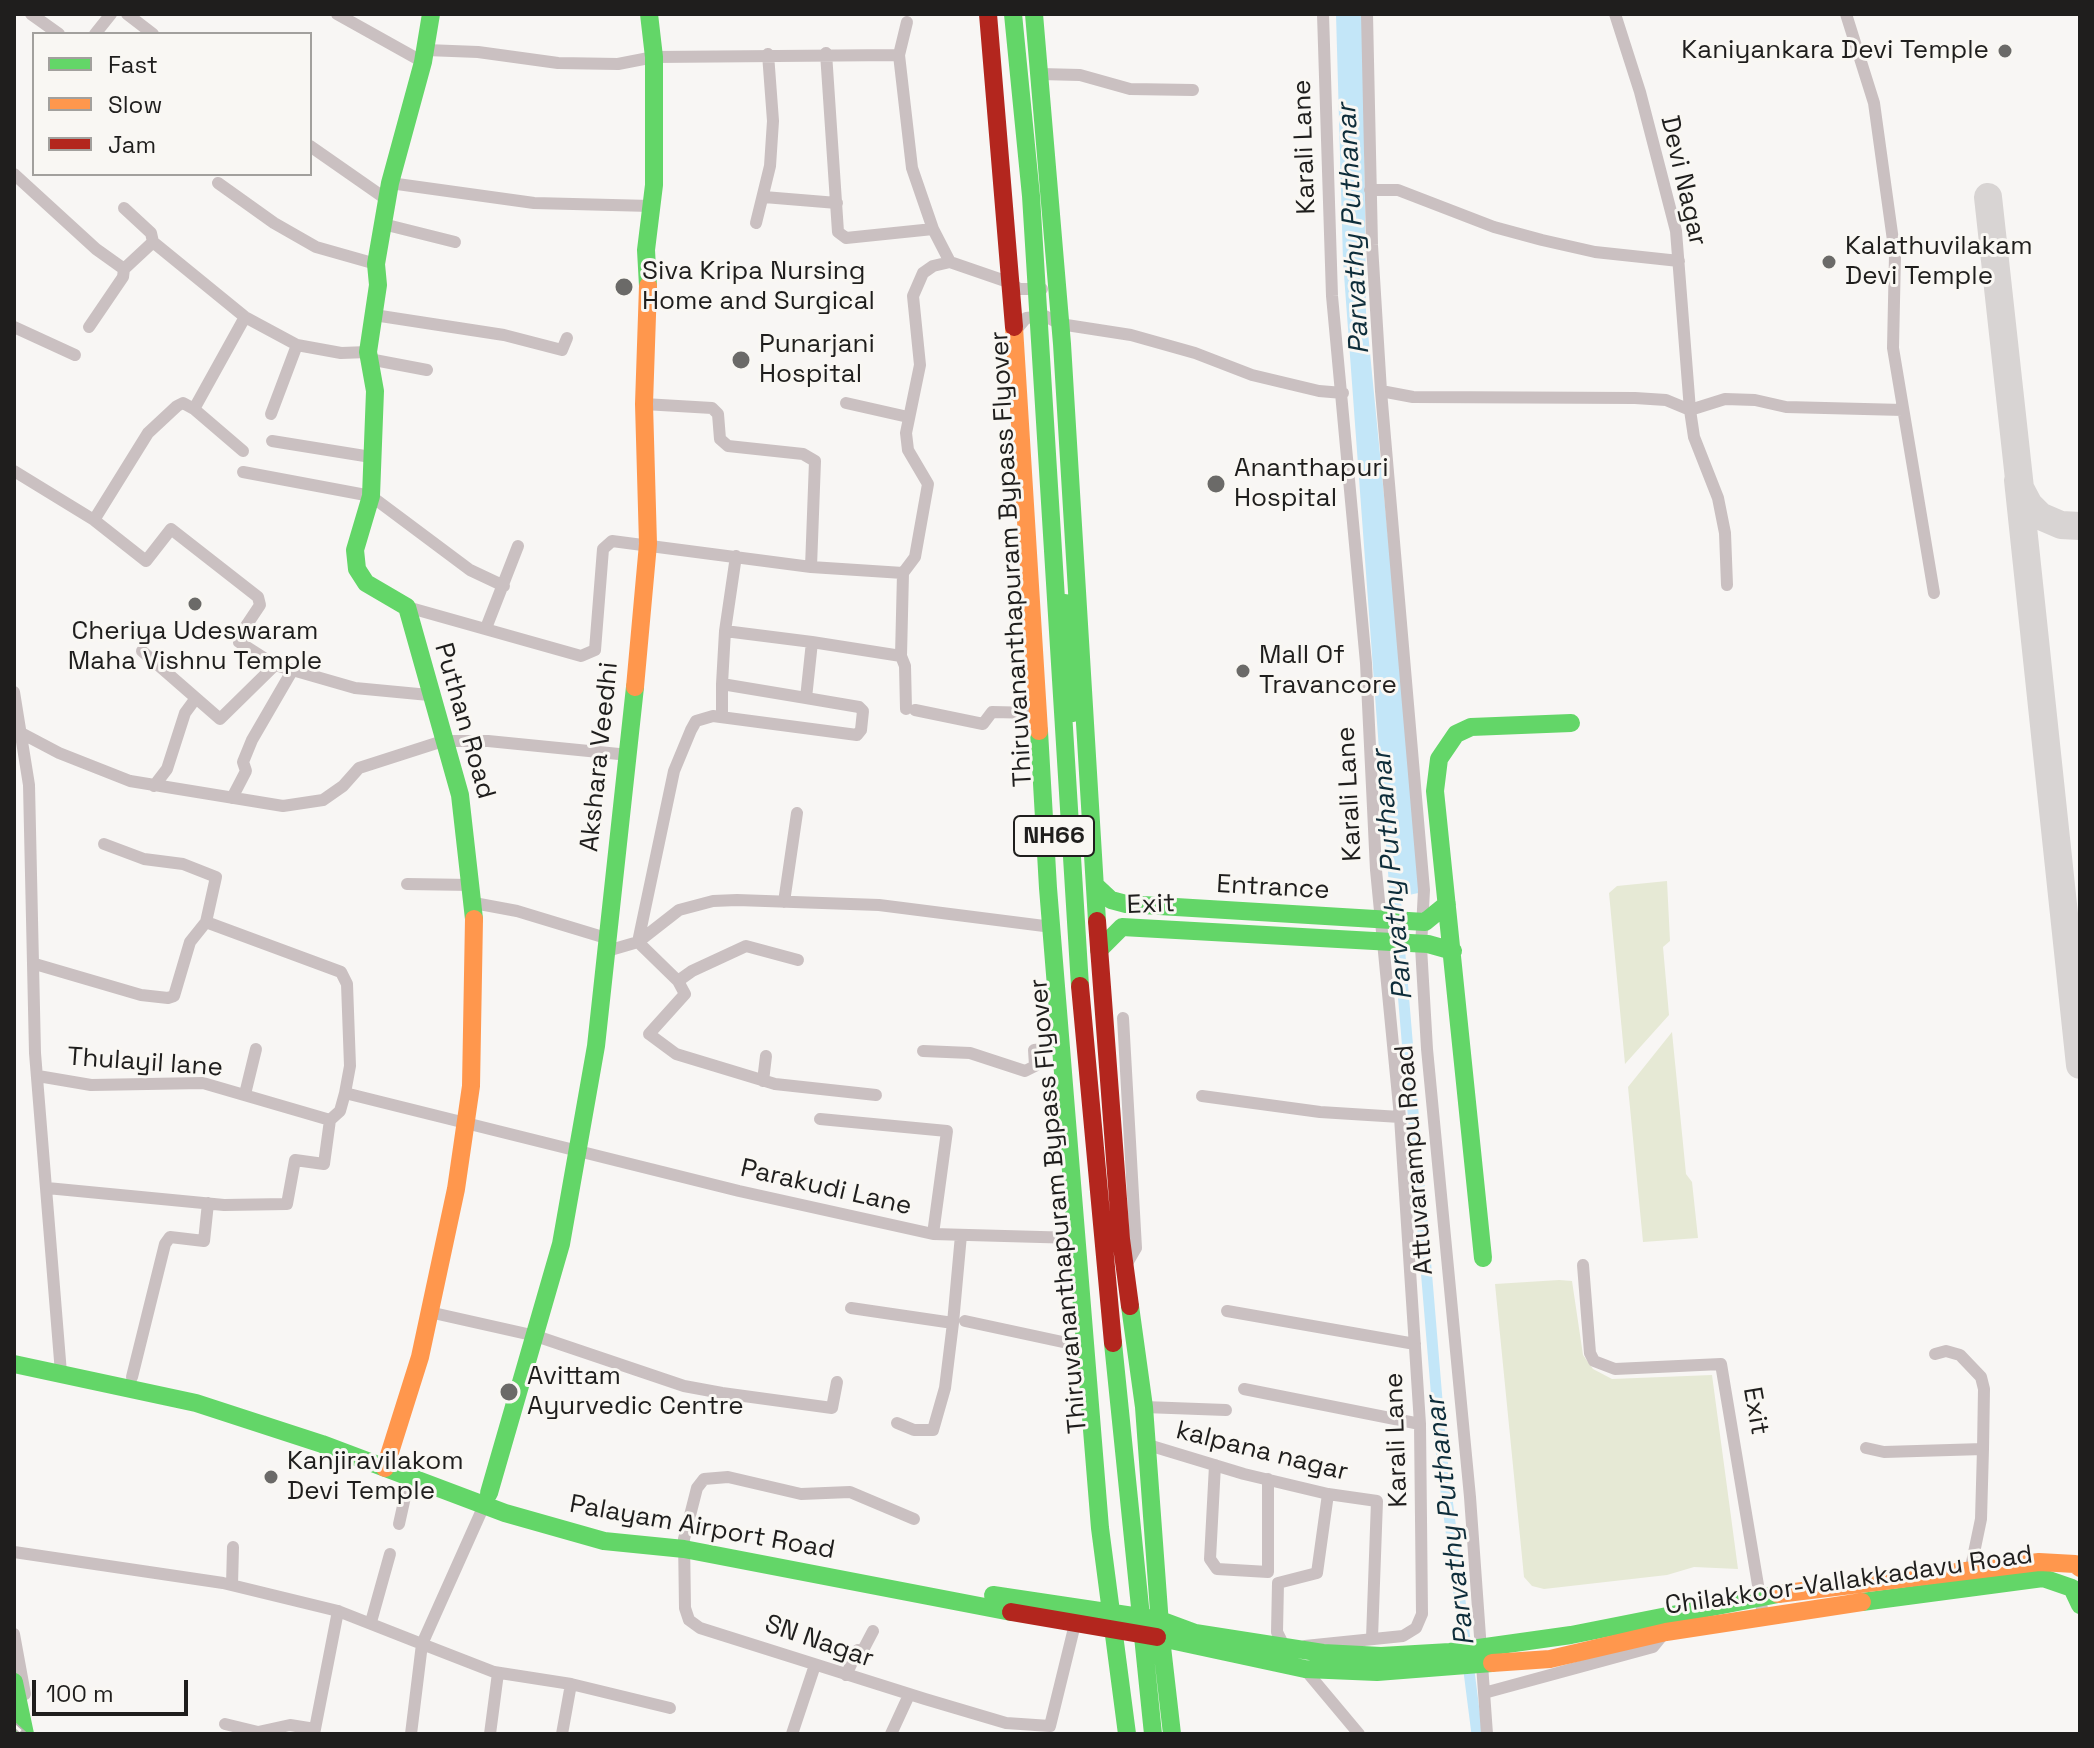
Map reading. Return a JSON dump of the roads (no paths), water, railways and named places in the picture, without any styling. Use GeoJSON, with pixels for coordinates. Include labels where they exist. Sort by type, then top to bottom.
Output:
{"type":"FeatureCollection","features":[{"type":"Feature","properties":{"kind":"main road"},"geometry":{"type":"LineString","coordinates":[[407,607],[366,583],[357,569],[355,550],[371,496],[375,391],[368,356],[374,315],[376,264],[388,191],[424,56],[431,14]]}},
{"type":"Feature","properties":{"kind":"main road","name":"Akshara Veedhi"},"geometry":{"type":"LineString","coordinates":[[487,1499],[561,1244],[596,1046],[629,755],[648,544],[644,404],[649,298],[646,250],[651,206],[654,57],[649,14]]}},
{"type":"Feature","properties":{"kind":"main road"},"geometry":{"type":"LineString","coordinates":[[988,14],[1015,331],[1037,713],[1076,1238],[1100,1528],[1111,1612],[1126,1628],[1127,1734]]}},
{"type":"Feature","properties":{"kind":"main road","name":"Thiruvananthapuram Bypass Flyover"},"geometry":{"type":"LineString","coordinates":[[999,14],[1009,45]]}},
{"type":"Feature","properties":{"kind":"main road","name":"Thiruvananthapuram Bypass Flyover"},"geometry":{"type":"LineString","coordinates":[[1013,14],[1009,45],[1040,635],[1075,1109],[1126,1628]]}},
{"type":"Feature","properties":{"kind":"main road"},"geometry":{"type":"LineString","coordinates":[[1034,14],[1060,324],[1116,1178],[1144,1407],[1160,1629],[1172,1734]]}},
{"type":"Feature","properties":{"kind":"main road"},"geometry":{"type":"LineString","coordinates":[[1063,371],[1056,382],[1064,585],[1108,1259],[1143,1550],[1149,1566],[1157,1573]]}},
{"type":"Feature","properties":{"kind":"main road","name":"Puthan Road"},"geometry":{"type":"LineString","coordinates":[[387,1462],[414,1381],[456,1189],[471,1086],[473,894],[460,795],[429,695],[407,607]]}},
{"type":"Feature","properties":{"kind":"main road"},"geometry":{"type":"LineString","coordinates":[[1483,1258],[1435,791],[1439,759],[1456,734],[1471,727],[1571,723]]}},
{"type":"Feature","properties":{"kind":"main road","name":"Entrance"},"geometry":{"type":"LineString","coordinates":[[1096,886],[1111,900],[1126,904],[1425,922],[1447,904]]}},
{"type":"Feature","properties":{"kind":"main road","name":"Exit"},"geometry":{"type":"LineString","coordinates":[[1099,950],[1122,927],[1137,927],[1428,944],[1453,951]]}},
{"type":"Feature","properties":{"kind":"main road","name":"Palayam Airport Road"},"geometry":{"type":"LineString","coordinates":[[14,1353],[196,1403],[387,1462],[409,1479],[584,1524],[1075,1624],[1160,1629]]}},
{"type":"Feature","properties":{"kind":"main road","name":"Palayam Airport Road"},"geometry":{"type":"LineString","coordinates":[[14,1364],[62,1366],[132,1377],[223,1398],[487,1499]]}},
{"type":"Feature","properties":{"kind":"main road","name":"Palayam Airport Road"},"geometry":{"type":"LineString","coordinates":[[684,1544],[1111,1612],[1160,1629]]}},
{"type":"Feature","properties":{"kind":"main road"},"geometry":{"type":"LineString","coordinates":[[1160,1629],[1305,1669],[1324,1661],[1506,1646],[1602,1627],[1664,1624],[1760,1596],[2039,1562],[2075,1564],[2080,1568]]}},
{"type":"Feature","properties":{"kind":"main road","name":"Chilakkoor-Vallakkadavu Road"},"geometry":{"type":"LineString","coordinates":[[1324,1661],[1441,1670],[1550,1659],[1613,1645],[1664,1624],[1763,1615],[2043,1578],[2072,1588],[2080,1605]]}},
{"type":"Feature","properties":{"kind":"main road","name":"NH66"},"geometry":{"type":"LineString","coordinates":[[1126,1628],[1139,1734]]}},
{"type":"Feature","properties":{"kind":"main road","name":"NH66"},"geometry":{"type":"LineString","coordinates":[[1126,1628],[1153,1734]]}},
{"type":"Feature","properties":{"kind":"main road"},"geometry":{"type":"LineString","coordinates":[[1160,1629],[1285,1648],[1324,1661]]}},
{"type":"Feature","properties":{"kind":"main road"},"geometry":{"type":"LineString","coordinates":[[14,1682],[30,1732]]}},
{"type":"Feature","properties":{"kind":"street"},"geometry":{"type":"LineString","coordinates":[[31,14],[56,32]]}},
{"type":"Feature","properties":{"kind":"street"},"geometry":{"type":"LineString","coordinates":[[97,32],[111,14]]}},
{"type":"Feature","properties":{"kind":"street"},"geometry":{"type":"LineString","coordinates":[[127,14],[150,32]]}},
{"type":"Feature","properties":{"kind":"street"},"geometry":{"type":"LineString","coordinates":[[337,14],[424,56],[507,55],[558,63],[618,64],[654,57],[826,53],[899,55]]}},
{"type":"Feature","properties":{"kind":"street","name":"Karali Lane"},"geometry":{"type":"LineString","coordinates":[[1285,1648],[1403,1636],[1416,1628],[1422,1614],[1420,1424],[1400,1117],[1376,870],[1366,663],[1332,296],[1323,14]]}},
{"type":"Feature","properties":{"kind":"street","name":"Attuvarampu Road"},"geometry":{"type":"LineString","coordinates":[[1367,14],[1370,190],[1381,391],[1424,890],[1421,947],[1428,1065],[1466,1460],[1487,1734]]}},
{"type":"Feature","properties":{"kind":"street","name":"Devi Nagar"},"geometry":{"type":"LineString","coordinates":[[1615,14],[1640,92],[1676,231],[1690,410],[1694,437],[1721,510],[1727,585]]}},
{"type":"Feature","properties":{"kind":"street"},"geometry":{"type":"LineString","coordinates":[[1846,14],[1874,103],[1895,255],[1893,348],[1934,593]]}},
{"type":"Feature","properties":{"kind":"street"},"geometry":{"type":"LineString","coordinates":[[907,22],[899,55],[906,138],[933,229],[950,262]]}},
{"type":"Feature","properties":{"kind":"street"},"geometry":{"type":"LineString","coordinates":[[826,53],[837,229],[846,238],[933,229]]}},
{"type":"Feature","properties":{"kind":"street"},"geometry":{"type":"LineString","coordinates":[[756,223],[764,197],[773,121],[768,54]]}},
{"type":"Feature","properties":{"kind":"street"},"geometry":{"type":"LineString","coordinates":[[1040,74],[1080,75],[1130,89],[1193,90]]}},
{"type":"Feature","properties":{"kind":"street"},"geometry":{"type":"LineString","coordinates":[[312,147],[388,191],[534,203],[651,206]]}},
{"type":"Feature","properties":{"kind":"street"},"geometry":{"type":"LineString","coordinates":[[14,174],[96,249],[124,269]]}},
{"type":"Feature","properties":{"kind":"street"},"geometry":{"type":"LineString","coordinates":[[218,183],[274,223],[316,247],[376,264]]}},
{"type":"Feature","properties":{"kind":"street"},"geometry":{"type":"LineString","coordinates":[[1370,190],[1398,190],[1494,227],[1542,240],[1595,252],[1679,261]]}},
{"type":"Feature","properties":{"kind":"street"},"geometry":{"type":"LineString","coordinates":[[764,197],[837,203]]}},
{"type":"Feature","properties":{"kind":"street"},"geometry":{"type":"LineString","coordinates":[[124,208],[151,233],[153,242],[245,317],[297,345],[368,356],[427,370]]}},
{"type":"Feature","properties":{"kind":"street"},"geometry":{"type":"LineString","coordinates":[[383,224],[455,242]]}},
{"type":"Feature","properties":{"kind":"street"},"geometry":{"type":"LineString","coordinates":[[89,327],[123,277],[124,269],[153,242]]}},
{"type":"Feature","properties":{"kind":"street"},"geometry":{"type":"LineString","coordinates":[[1037,713],[992,712],[983,724],[910,710],[901,656],[903,573],[915,557],[928,484],[908,450],[908,417],[920,365],[913,296],[923,273],[933,266],[950,262],[1011,283],[1019,289],[1040,290],[1055,280]]}},
{"type":"Feature","properties":{"kind":"street"},"geometry":{"type":"LineString","coordinates":[[374,315],[504,335],[562,350],[567,338]]}},
{"type":"Feature","properties":{"kind":"street"},"geometry":{"type":"LineString","coordinates":[[1015,331],[1026,318],[1035,315],[1060,324],[1131,335],[1195,353],[1252,375],[1319,391],[1343,393]]}},
{"type":"Feature","properties":{"kind":"street"},"geometry":{"type":"LineString","coordinates":[[194,409],[245,317]]}},
{"type":"Feature","properties":{"kind":"street"},"geometry":{"type":"LineString","coordinates":[[14,327],[75,355]]}},
{"type":"Feature","properties":{"kind":"street"},"geometry":{"type":"LineString","coordinates":[[271,414],[297,345]]}},
{"type":"Feature","properties":{"kind":"street"},"geometry":{"type":"LineString","coordinates":[[1381,391],[1413,397],[1575,395],[1650,399],[1666,400],[1690,410],[1725,399],[1755,400],[1786,407],[1903,410]]}},
{"type":"Feature","properties":{"kind":"street"},"geometry":{"type":"LineString","coordinates":[[94,520],[156,422],[183,403],[243,451]]}},
{"type":"Feature","properties":{"kind":"street"},"geometry":{"type":"LineString","coordinates":[[846,403],[908,417]]}},
{"type":"Feature","properties":{"kind":"street"},"geometry":{"type":"LineString","coordinates":[[644,404],[712,408],[718,414],[720,439],[728,446],[810,457],[816,468],[811,567]]}},
{"type":"Feature","properties":{"kind":"street"},"geometry":{"type":"LineString","coordinates":[[272,441],[371,457]]}},
{"type":"Feature","properties":{"kind":"street"},"geometry":{"type":"LineString","coordinates":[[14,471],[94,520],[146,561],[171,529],[258,597],[260,605],[240,635],[239,642],[275,665],[355,688],[429,695]]}},
{"type":"Feature","properties":{"kind":"street"},"geometry":{"type":"LineString","coordinates":[[243,472],[371,496],[470,570],[504,586]]}},
{"type":"Feature","properties":{"kind":"street"},"geometry":{"type":"LineString","coordinates":[[407,607],[573,654],[591,655],[596,643],[603,549],[612,541],[811,567],[903,573]]}},
{"type":"Feature","properties":{"kind":"street"},"geometry":{"type":"LineString","coordinates":[[486,628],[518,546]]}},
{"type":"Feature","properties":{"kind":"street"},"geometry":{"type":"LineString","coordinates":[[722,717],[725,631],[736,556]]}},
{"type":"Feature","properties":{"kind":"street"},"geometry":{"type":"LineString","coordinates":[[725,631],[901,656]]}},
{"type":"Feature","properties":{"kind":"street"},"geometry":{"type":"LineString","coordinates":[[806,698],[812,642]]}},
{"type":"Feature","properties":{"kind":"street"},"geometry":{"type":"LineString","coordinates":[[142,651],[220,719],[275,665]]}},
{"type":"Feature","properties":{"kind":"street"},"geometry":{"type":"LineString","coordinates":[[232,798],[246,771],[243,762],[252,740],[292,671]]}},
{"type":"Feature","properties":{"kind":"street"},"geometry":{"type":"LineString","coordinates":[[638,942],[674,771],[696,721],[703,717],[722,717],[857,735],[861,730],[863,711],[859,707],[722,684]]}},
{"type":"Feature","properties":{"kind":"street"},"geometry":{"type":"LineString","coordinates":[[14,692],[29,785],[38,1076],[62,1366]]}},
{"type":"Feature","properties":{"kind":"street"},"geometry":{"type":"LineString","coordinates":[[154,786],[167,769],[185,713],[196,698]]}},
{"type":"Feature","properties":{"kind":"street"},"geometry":{"type":"LineString","coordinates":[[23,734],[59,753],[130,781],[283,806],[323,800],[343,786],[359,768],[443,741],[488,741],[629,755]]}},
{"type":"Feature","properties":{"kind":"street"},"geometry":{"type":"LineString","coordinates":[[784,902],[797,813]]}},
{"type":"Feature","properties":{"kind":"street"},"geometry":{"type":"LineString","coordinates":[[35,964],[141,995],[174,996],[190,942],[206,922],[216,877],[183,864],[144,859],[104,844]]}},
{"type":"Feature","properties":{"kind":"street"},"geometry":{"type":"LineString","coordinates":[[407,884],[473,894],[606,944],[638,942],[679,910],[713,901],[879,905],[1052,927]]}},
{"type":"Feature","properties":{"kind":"street"},"geometry":{"type":"LineString","coordinates":[[47,1188],[208,1203],[287,1204],[295,1160],[324,1164],[330,1120],[340,1111],[350,1066],[347,984],[341,972],[206,922]]}},
{"type":"Feature","properties":{"kind":"street"},"geometry":{"type":"LineString","coordinates":[[638,942],[678,981],[685,994],[649,1034],[652,1040],[676,1054],[763,1081],[876,1095]]}},
{"type":"Feature","properties":{"kind":"street"},"geometry":{"type":"LineString","coordinates":[[678,981],[692,971],[746,946],[798,960]]}},
{"type":"Feature","properties":{"kind":"street"},"geometry":{"type":"LineString","coordinates":[[1123,1018],[1136,1248],[1126,1265]]}},
{"type":"Feature","properties":{"kind":"street"},"geometry":{"type":"LineString","coordinates":[[923,1051],[970,1053],[1025,1071],[1035,1066],[1034,1050],[1062,1047]]}},
{"type":"Feature","properties":{"kind":"street"},"geometry":{"type":"LineString","coordinates":[[245,1094],[256,1049]]}},
{"type":"Feature","properties":{"kind":"street"},"geometry":{"type":"LineString","coordinates":[[763,1081],[766,1056]]}},
{"type":"Feature","properties":{"kind":"street","name":"Thulayil lane"},"geometry":{"type":"LineString","coordinates":[[38,1076],[91,1085],[203,1083],[330,1120]]}},
{"type":"Feature","properties":{"kind":"street"},"geometry":{"type":"LineString","coordinates":[[345,1093],[465,1122]]}},
{"type":"Feature","properties":{"kind":"street"},"geometry":{"type":"LineString","coordinates":[[1202,1096],[1320,1112],[1400,1117]]}},
{"type":"Feature","properties":{"kind":"street","name":"Parakudi Lane"},"geometry":{"type":"LineString","coordinates":[[465,1122],[933,1234],[947,1131],[820,1119]]}},
{"type":"Feature","properties":{"kind":"street"},"geometry":{"type":"LineString","coordinates":[[132,1377],[165,1244],[170,1237],[204,1241],[208,1203]]}},
{"type":"Feature","properties":{"kind":"street"},"geometry":{"type":"LineString","coordinates":[[933,1234],[1076,1238]]}},
{"type":"Feature","properties":{"kind":"street"},"geometry":{"type":"LineString","coordinates":[[897,1423],[914,1430],[933,1430],[959,1322],[961,1235]]}},
{"type":"Feature","properties":{"kind":"street","name":"Exit"},"geometry":{"type":"LineString","coordinates":[[1583,1265],[1590,1353],[1594,1361],[1615,1369],[1721,1364],[1760,1596]]}},
{"type":"Feature","properties":{"kind":"street"},"geometry":{"type":"LineString","coordinates":[[851,1308],[959,1322],[1086,1347]]}},
{"type":"Feature","properties":{"kind":"street"},"geometry":{"type":"LineString","coordinates":[[1227,1311],[1415,1344]]}},
{"type":"Feature","properties":{"kind":"street"},"geometry":{"type":"LineString","coordinates":[[429,1312],[536,1336],[684,1386],[722,1393],[832,1408],[837,1382]]}},
{"type":"Feature","properties":{"kind":"street"},"geometry":{"type":"LineString","coordinates":[[1935,1354],[1946,1351],[1960,1355],[1977,1370],[1984,1389],[1981,1519],[1970,1572]]}},
{"type":"Feature","properties":{"kind":"street"},"geometry":{"type":"LineString","coordinates":[[1244,1389],[1420,1424]]}},
{"type":"Feature","properties":{"kind":"street"},"geometry":{"type":"LineString","coordinates":[[1144,1407],[1226,1410]]}},
{"type":"Feature","properties":{"kind":"street","name":"kalpana nagar"},"geometry":{"type":"LineString","coordinates":[[1145,1444],[1328,1494],[1377,1501],[1372,1638]]}},
{"type":"Feature","properties":{"kind":"street"},"geometry":{"type":"LineString","coordinates":[[1866,1448],[1884,1452],[1983,1449]]}},
{"type":"Feature","properties":{"kind":"street"},"geometry":{"type":"LineString","coordinates":[[1215,1465],[1210,1559],[1222,1570],[1273,1573],[1278,1583],[1277,1632],[1285,1648],[1359,1734]]}},
{"type":"Feature","properties":{"kind":"street"},"geometry":{"type":"LineString","coordinates":[[684,1544],[697,1488],[704,1479],[714,1476],[801,1494],[850,1492],[914,1519]]}},
{"type":"Feature","properties":{"kind":"street"},"geometry":{"type":"LineString","coordinates":[[399,1524],[409,1479]]}},
{"type":"Feature","properties":{"kind":"street"},"geometry":{"type":"LineString","coordinates":[[1268,1479],[1268,1572]]}},
{"type":"Feature","properties":{"kind":"street"},"geometry":{"type":"LineString","coordinates":[[1278,1583],[1317,1573],[1328,1494]]}},
{"type":"Feature","properties":{"kind":"street"},"geometry":{"type":"LineString","coordinates":[[411,1734],[422,1644],[487,1499]]}},
{"type":"Feature","properties":{"kind":"street","name":"SN Nagar"},"geometry":{"type":"LineString","coordinates":[[684,1544],[685,1608],[689,1620],[700,1628],[769,1647],[1004,1728],[1050,1726],[1075,1624]]}},
{"type":"Feature","properties":{"kind":"street"},"geometry":{"type":"LineString","coordinates":[[232,1585],[233,1547]]}},
{"type":"Feature","properties":{"kind":"street"},"geometry":{"type":"LineString","coordinates":[[14,1552],[232,1585],[338,1611],[498,1673],[571,1684],[670,1708]]}},
{"type":"Feature","properties":{"kind":"street"},"geometry":{"type":"LineString","coordinates":[[371,1622],[390,1554]]}},
{"type":"Feature","properties":{"kind":"street"},"geometry":{"type":"LineString","coordinates":[[1760,1596],[1763,1615]]}},
{"type":"Feature","properties":{"kind":"street"},"geometry":{"type":"LineString","coordinates":[[225,1724],[258,1732],[290,1725],[314,1732],[338,1611]]}},
{"type":"Feature","properties":{"kind":"street"},"geometry":{"type":"LineString","coordinates":[[1484,1693],[1653,1647],[1664,1624]]}},
{"type":"Feature","properties":{"kind":"street"},"geometry":{"type":"LineString","coordinates":[[846,1675],[858,1650],[862,1652],[873,1631]]}},
{"type":"Feature","properties":{"kind":"street"},"geometry":{"type":"LineString","coordinates":[[14,1634],[30,1732]]}},
{"type":"Feature","properties":{"kind":"street"},"geometry":{"type":"LineString","coordinates":[[1164,1661],[1172,1668],[1183,1734]]}},
{"type":"Feature","properties":{"kind":"street"},"geometry":{"type":"LineString","coordinates":[[792,1734],[815,1665]]}},
{"type":"Feature","properties":{"kind":"street"},"geometry":{"type":"LineString","coordinates":[[490,1734],[498,1673]]}},
{"type":"Feature","properties":{"kind":"street"},"geometry":{"type":"LineString","coordinates":[[562,1734],[571,1684]]}},
{"type":"Feature","properties":{"kind":"street"},"geometry":{"type":"LineString","coordinates":[[891,1734],[909,1695]]}},
{"type":"Feature","properties":{"kind":"street"},"geometry":{"type":"LineString","coordinates":[[14,1715],[30,1732]]}},
{"type":"Feature","properties":{"kind":"water"},"geometry":{"type":"Polygon","coordinates":[[[1336,14],[1363,14],[1366,312],[1423,892],[1390,899],[1343,261],[1336,14]]]}},
{"type":"Feature","properties":{"kind":"waterway","name":"Parvathy Puthanar"},"geometry":{"type":"LineString","coordinates":[[1394,883],[1442,1460],[1477,1734]]}},
{"type":"Feature","properties":{"kind":"railway"},"geometry":{"type":"LineString","coordinates":[[14,1725],[24,1734]]}},
{"type":"Feature","properties":{"kind":"place","name":"Kaniyankara Devi Temple"},"geometry":{"type":"Point","coordinates":[2005,51]}},
{"type":"Feature","properties":{"kind":"place","name":"Kalathuvilakam Devi Temple"},"geometry":{"type":"Point","coordinates":[1829,262]}},
{"type":"Feature","properties":{"kind":"place","name":"Siva Kripa Nursing Home and Surgical"},"geometry":{"type":"Point","coordinates":[624,287]}},
{"type":"Feature","properties":{"kind":"place","name":"Punarjani Hospital"},"geometry":{"type":"Point","coordinates":[741,360]}},
{"type":"Feature","properties":{"kind":"place","name":"Ananthapuri Hospital"},"geometry":{"type":"Point","coordinates":[1216,484]}},
{"type":"Feature","properties":{"kind":"place","name":"Cheriya Udeswaram Maha Vishnu Temple"},"geometry":{"type":"Point","coordinates":[195,604]}},
{"type":"Feature","properties":{"kind":"place","name":"Mall Of Travancore"},"geometry":{"type":"Point","coordinates":[1243,671]}},
{"type":"Feature","properties":{"kind":"place","name":"Avittam Ayurvedic Centre"},"geometry":{"type":"Point","coordinates":[509,1392]}},
{"type":"Feature","properties":{"kind":"place","name":"Kanjiravilakom Devi Temple"},"geometry":{"type":"Point","coordinates":[271,1477]}}]}
